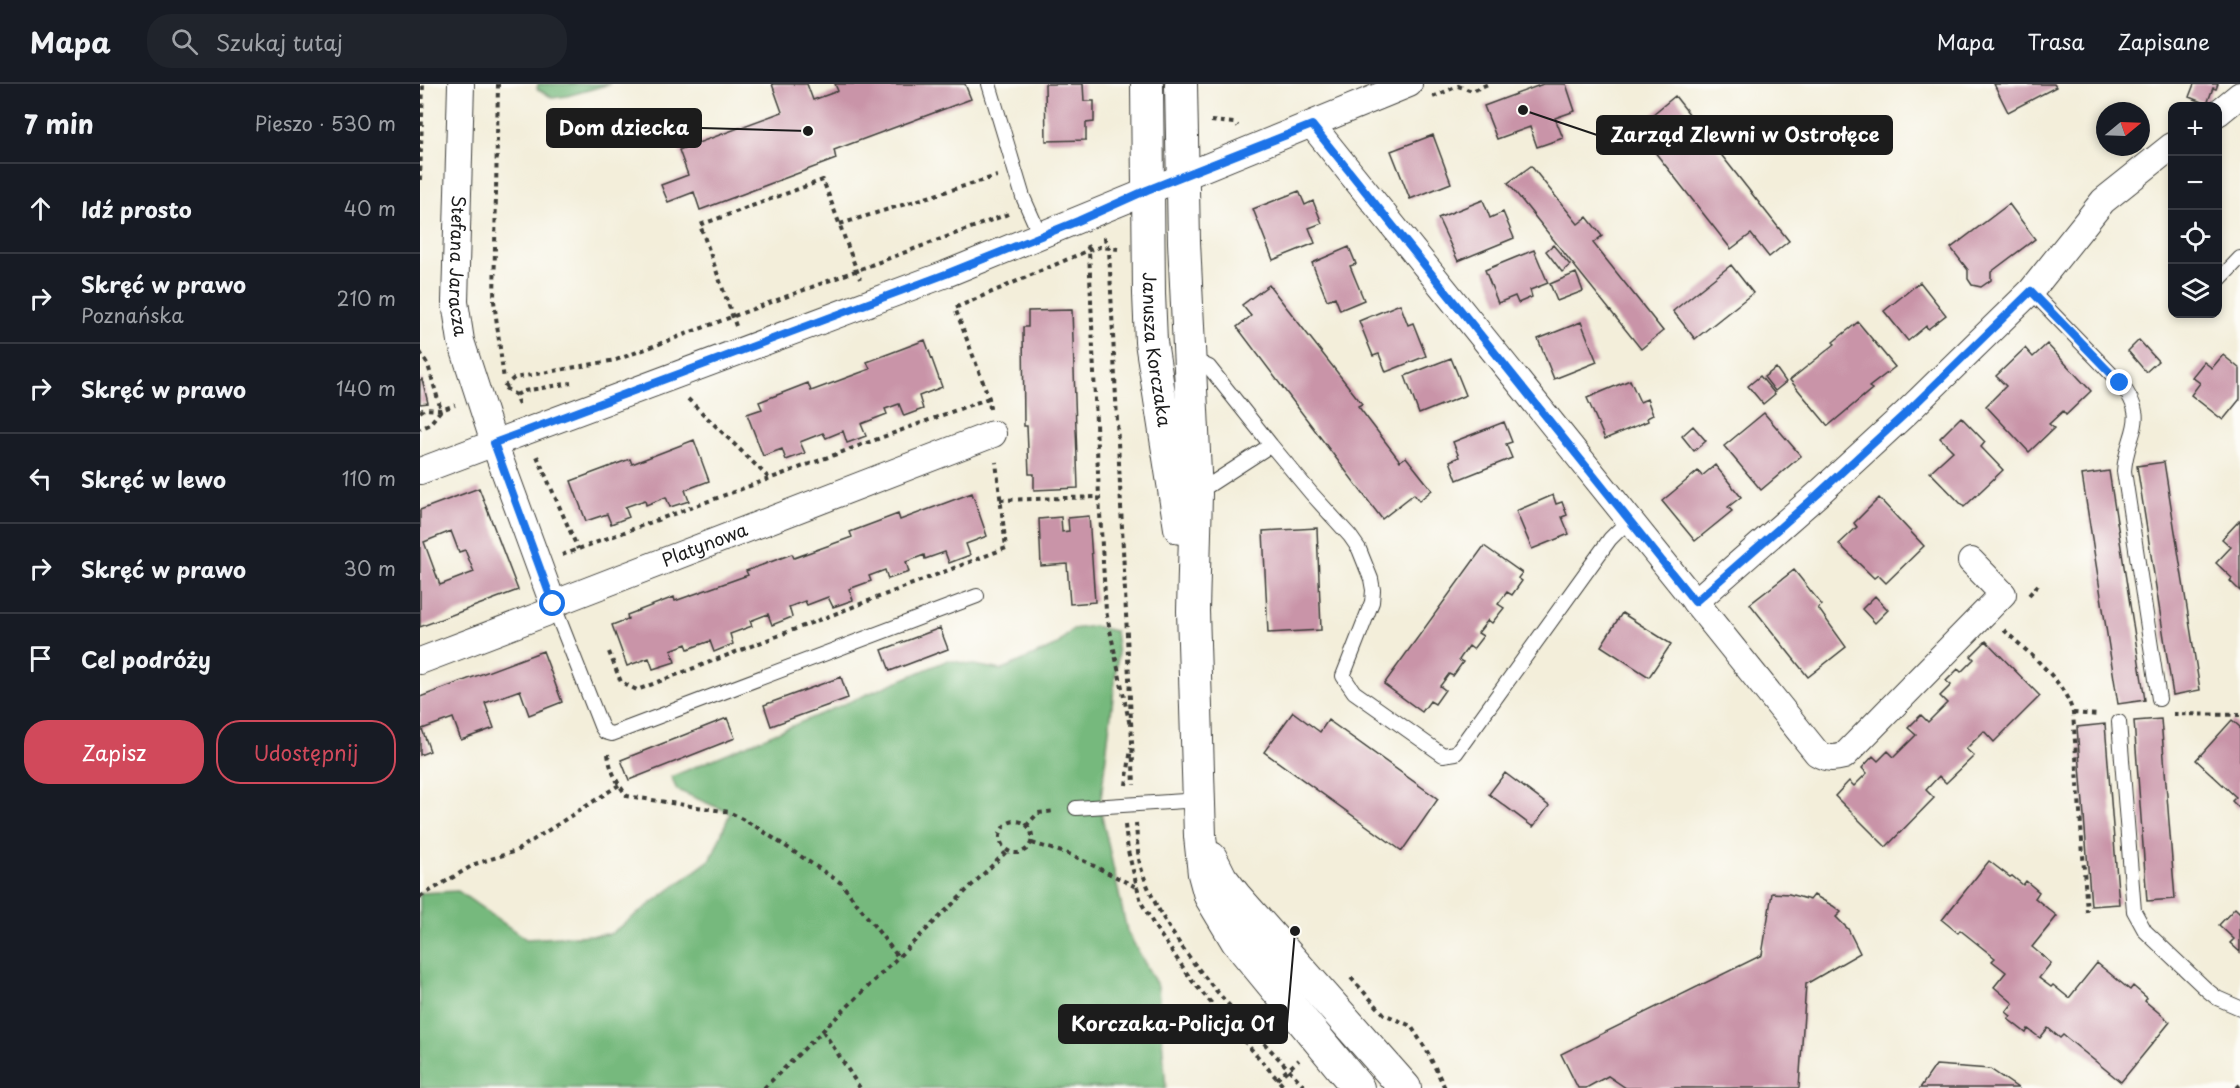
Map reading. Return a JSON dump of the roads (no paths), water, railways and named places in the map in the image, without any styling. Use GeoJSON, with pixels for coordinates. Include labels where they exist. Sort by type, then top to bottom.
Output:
{"type":"FeatureCollection","features":[{"type":"Feature","properties":{"kind":"street","name":"Stefana Jaracza"},"geometry":{"type":"LineString","coordinates":[[461,84],[455,302],[461,341],[494,443],[553,604]]}},
{"type":"Feature","properties":{"kind":"street","name":"Janusza Korczaka"},"geometry":{"type":"LineString","coordinates":[[1147,84],[1147,190],[1152,342],[1193,611]]}},
{"type":"Feature","properties":{"kind":"street","name":"Janusza Korczaka"},"geometry":{"type":"LineString","coordinates":[[1181,84],[1184,242],[1196,494],[1193,611],[1200,836],[1204,874],[1210,896],[1237,941],[1357,1088]]}},
{"type":"Feature","properties":{"kind":"street"},"geometry":{"type":"LineString","coordinates":[[420,471],[946,274],[1078,221],[1147,190],[1312,125],[1418,91]]}},
{"type":"Feature","properties":{"kind":"street"},"geometry":{"type":"LineString","coordinates":[[2222,109],[2240,95]]}},
{"type":"Feature","properties":{"kind":"street"},"geometry":{"type":"LineString","coordinates":[[1312,125],[1817,753],[1824,758],[1834,759],[1844,756],[1854,747],[2003,594],[1971,561]]}},
{"type":"Feature","properties":{"kind":"street"},"geometry":{"type":"LineString","coordinates":[[1695,602],[1906,413],[2031,291],[2103,201],[2168,149]]}},
{"type":"Feature","properties":{"kind":"street","name":"Platynowa"},"geometry":{"type":"LineString","coordinates":[[420,661],[546,613],[553,604],[993,434]]}},
{"type":"Feature","properties":{"kind":"street","name":"Janusza Korczaka"},"geometry":{"type":"LineString","coordinates":[[1200,836],[1221,878],[1235,896],[1405,1088]]}},
{"type":"Feature","properties":{"kind":"lane"},"geometry":{"type":"LineString","coordinates":[[989,84],[1015,171],[1029,212],[1040,235]]}},
{"type":"Feature","properties":{"kind":"lane"},"geometry":{"type":"LineString","coordinates":[[2222,276],[2240,258]]}},
{"type":"Feature","properties":{"kind":"lane"},"geometry":{"type":"LineString","coordinates":[[2031,291],[2120,383],[2136,407],[2137,421],[2125,455],[2124,471],[2159,699]]}},
{"type":"Feature","properties":{"kind":"lane"},"geometry":{"type":"LineString","coordinates":[[1190,358],[1209,367],[1271,446],[1359,549],[1371,579],[1372,602],[1343,676],[1354,692],[1443,755],[1456,753],[1610,539],[1629,520]]}},
{"type":"Feature","properties":{"kind":"lane"},"geometry":{"type":"LineString","coordinates":[[1196,494],[1271,446]]}},
{"type":"Feature","properties":{"kind":"lane"},"geometry":{"type":"LineString","coordinates":[[553,604],[601,726],[605,732],[612,734],[977,596]]}},
{"type":"Feature","properties":{"kind":"lane"},"geometry":{"type":"LineString","coordinates":[[2119,722],[2134,911],[2145,931],[2207,990],[2217,998],[2240,1008]]}},
{"type":"Feature","properties":{"kind":"lane"},"geometry":{"type":"LineString","coordinates":[[1076,808],[1200,800]]}},
{"type":"Feature","properties":{"kind":"place","name":"Zarząd Zlewni w Ostrołęce"},"geometry":{"type":"Point","coordinates":[1523,110]}},
{"type":"Feature","properties":{"kind":"place","name":"Dom dziecka"},"geometry":{"type":"Point","coordinates":[808,131]}},
{"type":"Feature","properties":{"kind":"place","name":"Korczaka-Policja 01"},"geometry":{"type":"Point","coordinates":[1295,931]}}]}
